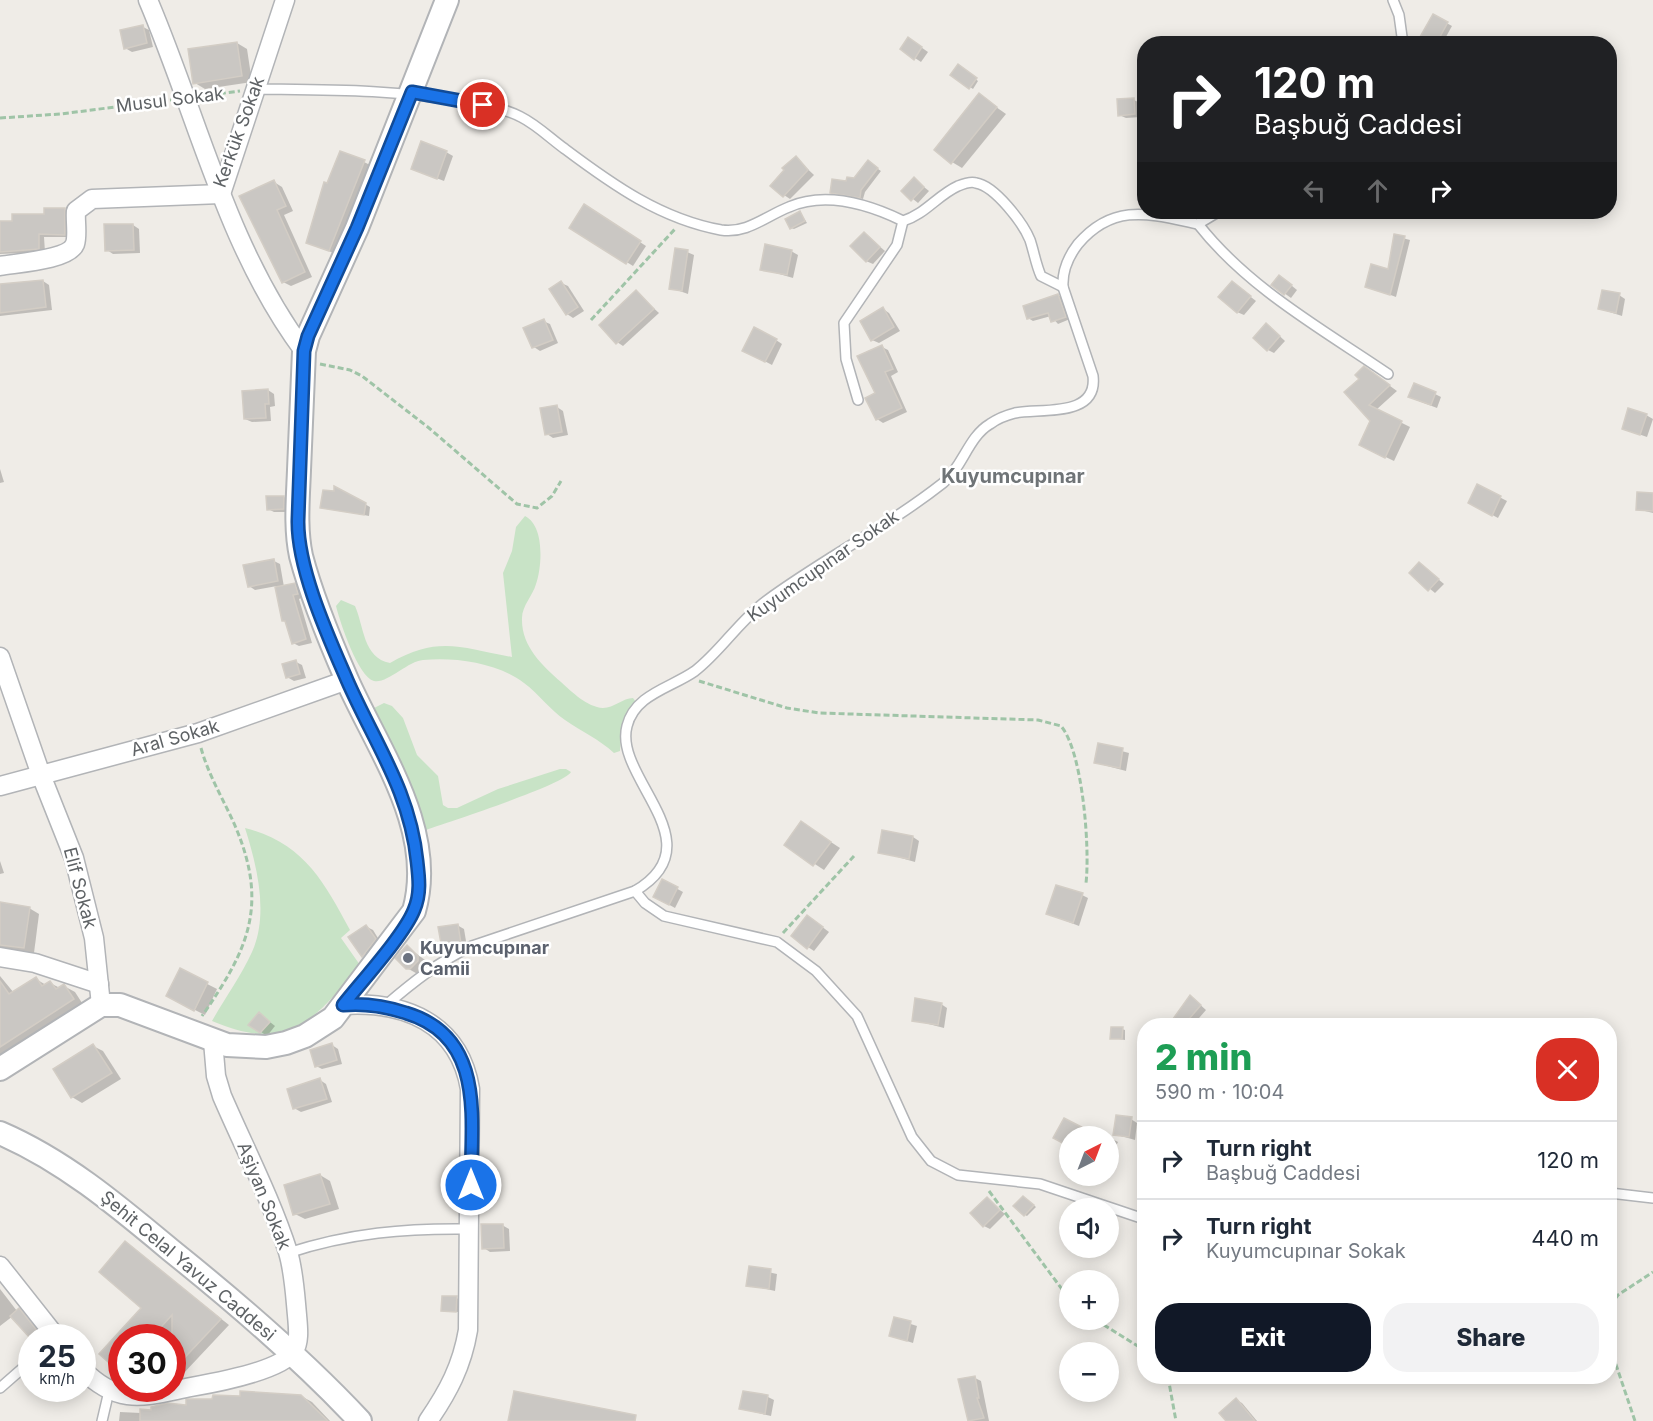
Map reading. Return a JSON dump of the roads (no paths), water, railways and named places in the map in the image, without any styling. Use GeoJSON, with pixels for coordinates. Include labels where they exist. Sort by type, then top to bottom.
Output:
{"type":"FeatureCollection","features":[{"type":"Feature","properties":{"kind":"street"},"geometry":{"type":"LineString","coordinates":[[148,0],[221,194],[274,305],[304,356]]}},
{"type":"Feature","properties":{"kind":"street","name":"Kerkük Sokak"},"geometry":{"type":"LineString","coordinates":[[0,266],[54,257],[68,252],[75,244],[76,211],[92,199],[103,196],[221,194],[285,0]]}},
{"type":"Feature","properties":{"kind":"street"},"geometry":{"type":"LineString","coordinates":[[0,957],[51,968],[120,1005],[213,1041],[247,1048],[286,1043],[320,1028],[333,1018],[414,911],[419,892],[416,852],[405,802],[395,774],[347,680],[308,579],[298,538],[304,356],[315,314],[357,228],[447,0]]}},
{"type":"Feature","properties":{"kind":"street","name":"Elif Sokak"},"geometry":{"type":"LineString","coordinates":[[0,657],[41,775],[71,848],[83,888],[94,938],[100,994]]}},
{"type":"Feature","properties":{"kind":"street","name":"Aral Sokak"},"geometry":{"type":"LineString","coordinates":[[0,786],[198,733],[347,680]]}},
{"type":"Feature","properties":{"kind":"street"},"geometry":{"type":"LineString","coordinates":[[0,1069],[100,994]]}},
{"type":"Feature","properties":{"kind":"street"},"geometry":{"type":"LineString","coordinates":[[343,1005],[385,1006],[423,1018],[440,1028],[452,1041],[465,1065],[470,1089],[468,1330],[464,1354],[451,1387],[428,1421]]}},
{"type":"Feature","properties":{"kind":"street","name":"Aşiyan Sokak"},"geometry":{"type":"LineString","coordinates":[[213,1041],[216,1076],[222,1096],[288,1253],[298,1330],[293,1353]]}},
{"type":"Feature","properties":{"kind":"street","name":"Şehit Celal Yavuz Caddesi"},"geometry":{"type":"LineString","coordinates":[[0,1133],[88,1183],[293,1353],[360,1421]]}},
{"type":"Feature","properties":{"kind":"street"},"geometry":{"type":"LineString","coordinates":[[0,1266],[45,1324]]}},
{"type":"Feature","properties":{"kind":"street"},"geometry":{"type":"LineString","coordinates":[[186,1387],[228,1380],[273,1364],[293,1353]]}},
{"type":"Feature","properties":{"kind":"street"},"geometry":{"type":"LineString","coordinates":[[96,1380],[108,1390]]}},
{"type":"Feature","properties":{"kind":"lane"},"geometry":{"type":"LineString","coordinates":[[1393,0],[1402,36]]}},
{"type":"Feature","properties":{"kind":"lane"},"geometry":{"type":"LineString","coordinates":[[255,89],[412,92],[483,105],[521,117],[621,190],[683,219],[725,230],[744,229],[789,207],[817,200],[860,205],[903,221],[911,218],[947,192],[967,183],[976,182],[995,195],[1016,215],[1029,239],[1041,276],[1063,287],[1064,270],[1068,260],[1085,237],[1103,221],[1119,215],[1137,214]]}},
{"type":"Feature","properties":{"kind":"lane"},"geometry":{"type":"LineString","coordinates":[[1168,219],[1198,224],[1206,219]]}},
{"type":"Feature","properties":{"kind":"lane"},"geometry":{"type":"LineString","coordinates":[[858,400],[846,359],[844,323],[897,245],[903,221]]}},
{"type":"Feature","properties":{"kind":"lane"},"geometry":{"type":"LineString","coordinates":[[1198,224],[1221,252],[1275,297],[1388,374]]}},
{"type":"Feature","properties":{"kind":"lane","name":"Kuyumcupınar Sokak"},"geometry":{"type":"LineString","coordinates":[[385,1006],[433,966],[461,951],[635,891],[651,879],[658,869],[667,844],[660,818],[626,749],[626,727],[643,701],[686,676],[715,653],[736,628],[765,602],[945,482],[988,425],[1013,413],[1073,408],[1086,400],[1092,391],[1093,376],[1063,287]]}},
{"type":"Feature","properties":{"kind":"lane"},"geometry":{"type":"LineString","coordinates":[[635,891],[655,911],[673,920],[776,941],[816,971],[857,1016],[883,1077],[921,1151],[940,1167],[966,1176],[993,1177],[1040,1184],[1137,1217]]}},
{"type":"Feature","properties":{"kind":"lane"},"geometry":{"type":"LineString","coordinates":[[1617,1194],[1653,1198]]}},
{"type":"Feature","properties":{"kind":"lane"},"geometry":{"type":"LineString","coordinates":[[288,1253],[336,1238],[362,1234],[401,1229],[469,1229]]}},
{"type":"Feature","properties":{"kind":"lane"},"geometry":{"type":"LineString","coordinates":[[0,1388],[18,1372]]}},
{"type":"Feature","properties":{"kind":"lane"},"geometry":{"type":"LineString","coordinates":[[102,1421],[108,1395]]}},
{"type":"Feature","properties":{"kind":"place","name":"Kuyumcupınar Camii"},"geometry":{"type":"Point","coordinates":[408,958]}},
{"type":"Feature","properties":{"kind":"district","name":"Kuyumcupınar"},"geometry":{"type":"Point","coordinates":[1013,476]}}]}
